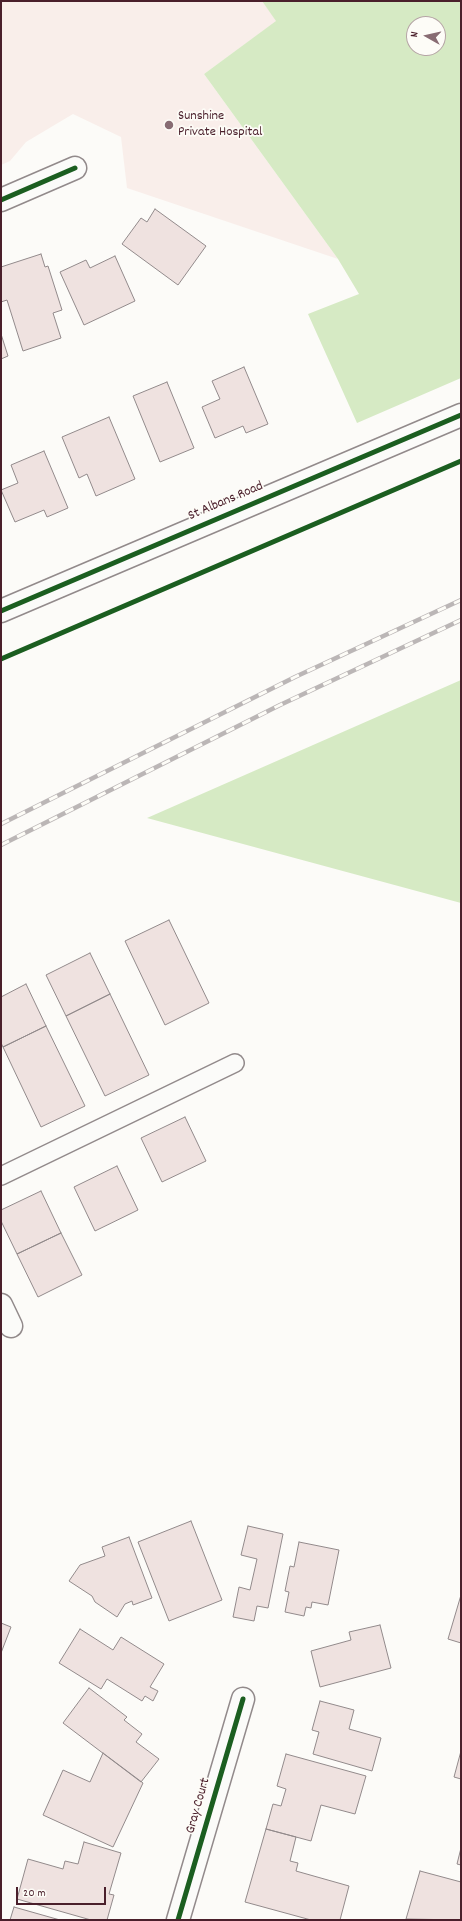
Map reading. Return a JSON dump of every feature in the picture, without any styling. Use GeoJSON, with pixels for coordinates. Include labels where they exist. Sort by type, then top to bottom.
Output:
{"type":"FeatureCollection","features":[{"type":"Feature","properties":{"kind":"main road"},"geometry":{"type":"LineString","coordinates":[[1,200],[75,168]]}},
{"type":"Feature","properties":{"kind":"main road","name":"St Albans Road"},"geometry":{"type":"LineString","coordinates":[[1,610],[461,415]]}},
{"type":"Feature","properties":{"kind":"main road"},"geometry":{"type":"LineString","coordinates":[[1,1305],[11,1326]]}},
{"type":"Feature","properties":{"kind":"main road","name":"Gray Court"},"geometry":{"type":"LineString","coordinates":[[178,1920],[243,1699]]}},
{"type":"Feature","properties":{"kind":"lane"},"geometry":{"type":"LineString","coordinates":[[1,1176],[235,1063]]}},
{"type":"Feature","properties":{"kind":"shaded area","name":"Sunshine Private Hospital"},"geometry":{"type":"Polygon","coordinates":[[[1,1],[262,1],[277,21],[204,74],[338,259],[127,188],[121,137],[73,114],[26,142],[10,161],[1,165],[1,1]]]}},
{"type":"Feature","properties":{"kind":"green space"},"geometry":{"type":"Polygon","coordinates":[[[262,1],[461,1],[461,378],[357,423],[308,314],[359,294],[338,259],[204,74],[276,21],[262,1]]]}},
{"type":"Feature","properties":{"kind":"green space"},"geometry":{"type":"Polygon","coordinates":[[[461,680],[461,903],[147,818],[461,680]]]}},
{"type":"Feature","properties":{"kind":"building"},"geometry":{"type":"Polygon","coordinates":[[[155,209],[206,246],[178,285],[122,244],[141,218],[147,222],[155,209]]]}},
{"type":"Feature","properties":{"kind":"building"},"geometry":{"type":"Polygon","coordinates":[[[41,254],[45,267],[48,266],[62,310],[53,313],[61,338],[23,351],[7,300],[1,302],[1,267],[41,254]]]}},
{"type":"Feature","properties":{"kind":"building"},"geometry":{"type":"Polygon","coordinates":[[[115,256],[135,301],[84,325],[60,272],[86,260],[90,268],[115,256]]]}},
{"type":"Feature","properties":{"kind":"building"},"geometry":{"type":"Polygon","coordinates":[[[1,334],[8,356],[1,359],[1,334]]]}},
{"type":"Feature","properties":{"kind":"building"},"geometry":{"type":"Polygon","coordinates":[[[244,367],[268,424],[246,433],[243,426],[215,438],[202,407],[220,399],[212,381],[244,367]]]}},
{"type":"Feature","properties":{"kind":"building"},"geometry":{"type":"Polygon","coordinates":[[[167,382],[194,448],[160,462],[133,396],[167,382]]]}},
{"type":"Feature","properties":{"kind":"building"},"geometry":{"type":"Polygon","coordinates":[[[109,417],[135,479],[96,496],[87,474],[79,478],[62,437],[109,417]]]}},
{"type":"Feature","properties":{"kind":"building"},"geometry":{"type":"Polygon","coordinates":[[[44,451],[68,508],[47,517],[44,510],[15,522],[1,490],[18,483],[11,465],[44,451]]]}},
{"type":"Feature","properties":{"kind":"building"},"geometry":{"type":"Polygon","coordinates":[[[169,920],[209,1003],[165,1025],[125,941],[169,920]]]}},
{"type":"Feature","properties":{"kind":"building"},"geometry":{"type":"Polygon","coordinates":[[[90,953],[110,994],[66,1016],[46,975],[90,953]]]}},
{"type":"Feature","properties":{"kind":"building"},"geometry":{"type":"Polygon","coordinates":[[[26,984],[46,1026],[3,1047],[1,1043],[1,997],[26,984]]]}},
{"type":"Feature","properties":{"kind":"building"},"geometry":{"type":"Polygon","coordinates":[[[110,994],[149,1075],[105,1096],[66,1016],[110,994]]]}},
{"type":"Feature","properties":{"kind":"building"},"geometry":{"type":"Polygon","coordinates":[[[46,1026],[85,1106],[41,1127],[3,1047],[46,1026]]]}},
{"type":"Feature","properties":{"kind":"building"},"geometry":{"type":"Polygon","coordinates":[[[185,1117],[206,1161],[162,1182],[141,1138],[185,1117]]]}},
{"type":"Feature","properties":{"kind":"building"},"geometry":{"type":"Polygon","coordinates":[[[117,1166],[138,1210],[95,1231],[74,1187],[117,1166]]]}},
{"type":"Feature","properties":{"kind":"building"},"geometry":{"type":"Polygon","coordinates":[[[41,1191],[61,1233],[17,1254],[1,1221],[1,1210],[41,1191]]]}},
{"type":"Feature","properties":{"kind":"building"},"geometry":{"type":"Polygon","coordinates":[[[61,1233],[82,1275],[38,1297],[17,1254],[61,1233]]]}},
{"type":"Feature","properties":{"kind":"building"},"geometry":{"type":"Polygon","coordinates":[[[191,1521],[222,1600],[169,1621],[138,1542],[191,1521]]]}},
{"type":"Feature","properties":{"kind":"building"},"geometry":{"type":"Polygon","coordinates":[[[248,1526],[283,1534],[268,1608],[257,1606],[254,1621],[233,1617],[239,1587],[250,1590],[257,1559],[241,1555],[248,1526]]]}},
{"type":"Feature","properties":{"kind":"building"},"geometry":{"type":"Polygon","coordinates":[[[129,1537],[152,1598],[133,1605],[132,1601],[125,1604],[117,1617],[95,1602],[92,1596],[69,1581],[80,1565],[105,1556],[102,1547],[129,1537]]]}},
{"type":"Feature","properties":{"kind":"building"},"geometry":{"type":"Polygon","coordinates":[[[299,1542],[339,1550],[328,1605],[312,1602],[311,1608],[306,1607],[304,1616],[285,1612],[289,1592],[285,1591],[290,1566],[294,1567],[299,1542]]]}},
{"type":"Feature","properties":{"kind":"building"},"geometry":{"type":"Polygon","coordinates":[[[461,1595],[461,1643],[448,1639],[461,1595]]]}},
{"type":"Feature","properties":{"kind":"building"},"geometry":{"type":"Polygon","coordinates":[[[1,1623],[11,1627],[1,1653],[1,1623]]]}},
{"type":"Feature","properties":{"kind":"building"},"geometry":{"type":"Polygon","coordinates":[[[380,1625],[391,1668],[320,1687],[311,1651],[351,1640],[349,1632],[380,1625]]]}},
{"type":"Feature","properties":{"kind":"building"},"geometry":{"type":"Polygon","coordinates":[[[80,1629],[113,1650],[121,1637],[164,1664],[150,1687],[158,1691],[153,1701],[145,1696],[142,1701],[107,1679],[101,1689],[59,1663],[80,1629]]]}},
{"type":"Feature","properties":{"kind":"building"},"geometry":{"type":"Polygon","coordinates":[[[89,1688],[127,1717],[124,1720],[142,1734],[136,1742],[159,1759],[141,1782],[63,1723],[89,1688]]]}},
{"type":"Feature","properties":{"kind":"building"},"geometry":{"type":"Polygon","coordinates":[[[320,1701],[354,1710],[349,1729],[381,1738],[372,1771],[313,1754],[319,1732],[312,1730],[320,1701]]]}},
{"type":"Feature","properties":{"kind":"building"},"geometry":{"type":"Polygon","coordinates":[[[461,1751],[461,1779],[454,1777],[461,1751]]]}},
{"type":"Feature","properties":{"kind":"building"},"geometry":{"type":"Polygon","coordinates":[[[103,1753],[143,1783],[113,1847],[43,1815],[63,1770],[90,1782],[103,1753]]]}},
{"type":"Feature","properties":{"kind":"building"},"geometry":{"type":"Polygon","coordinates":[[[286,1754],[366,1776],[355,1814],[321,1805],[311,1841],[266,1829],[273,1804],[281,1806],[286,1789],[277,1786],[286,1754]]]}},
{"type":"Feature","properties":{"kind":"building"},"geometry":{"type":"Polygon","coordinates":[[[266,1829],[296,1837],[290,1861],[298,1863],[296,1871],[349,1886],[340,1920],[311,1920],[245,1902],[266,1829]]]}},
{"type":"Feature","properties":{"kind":"building"},"geometry":{"type":"Polygon","coordinates":[[[84,1842],[121,1853],[109,1894],[114,1895],[107,1920],[91,1920],[17,1899],[28,1859],[63,1869],[65,1861],[78,1864],[84,1842]]]}},
{"type":"Feature","properties":{"kind":"building"},"geometry":{"type":"Polygon","coordinates":[[[461,1848],[461,1865],[457,1864],[461,1848]]]}},
{"type":"Feature","properties":{"kind":"building"},"geometry":{"type":"Polygon","coordinates":[[[420,1871],[461,1882],[461,1920],[406,1919],[420,1871]]]}},
{"type":"Feature","properties":{"kind":"building"},"geometry":{"type":"Polygon","coordinates":[[[14,1907],[60,1920],[10,1920],[14,1907]]]}},
{"type":"Feature","properties":{"kind":"railway"},"geometry":{"type":"LineString","coordinates":[[1,824],[295,677],[461,600]]}},
{"type":"Feature","properties":{"kind":"railway"},"geometry":{"type":"LineString","coordinates":[[1,845],[280,705],[461,620]]}},
{"type":"Feature","properties":{"kind":"cycle path"},"geometry":{"type":"LineString","coordinates":[[1,200],[75,168]]}},
{"type":"Feature","properties":{"kind":"cycle path"},"geometry":{"type":"LineString","coordinates":[[1,611],[461,415]]}},
{"type":"Feature","properties":{"kind":"cycle path"},"geometry":{"type":"LineString","coordinates":[[1,659],[461,461]]}},
{"type":"Feature","properties":{"kind":"cycle path"},"geometry":{"type":"LineString","coordinates":[[178,1920],[243,1699]]}},
{"type":"Feature","properties":{"kind":"place","name":"Sunshine Private Hospital"},"geometry":{"type":"Point","coordinates":[169,125]}}]}
